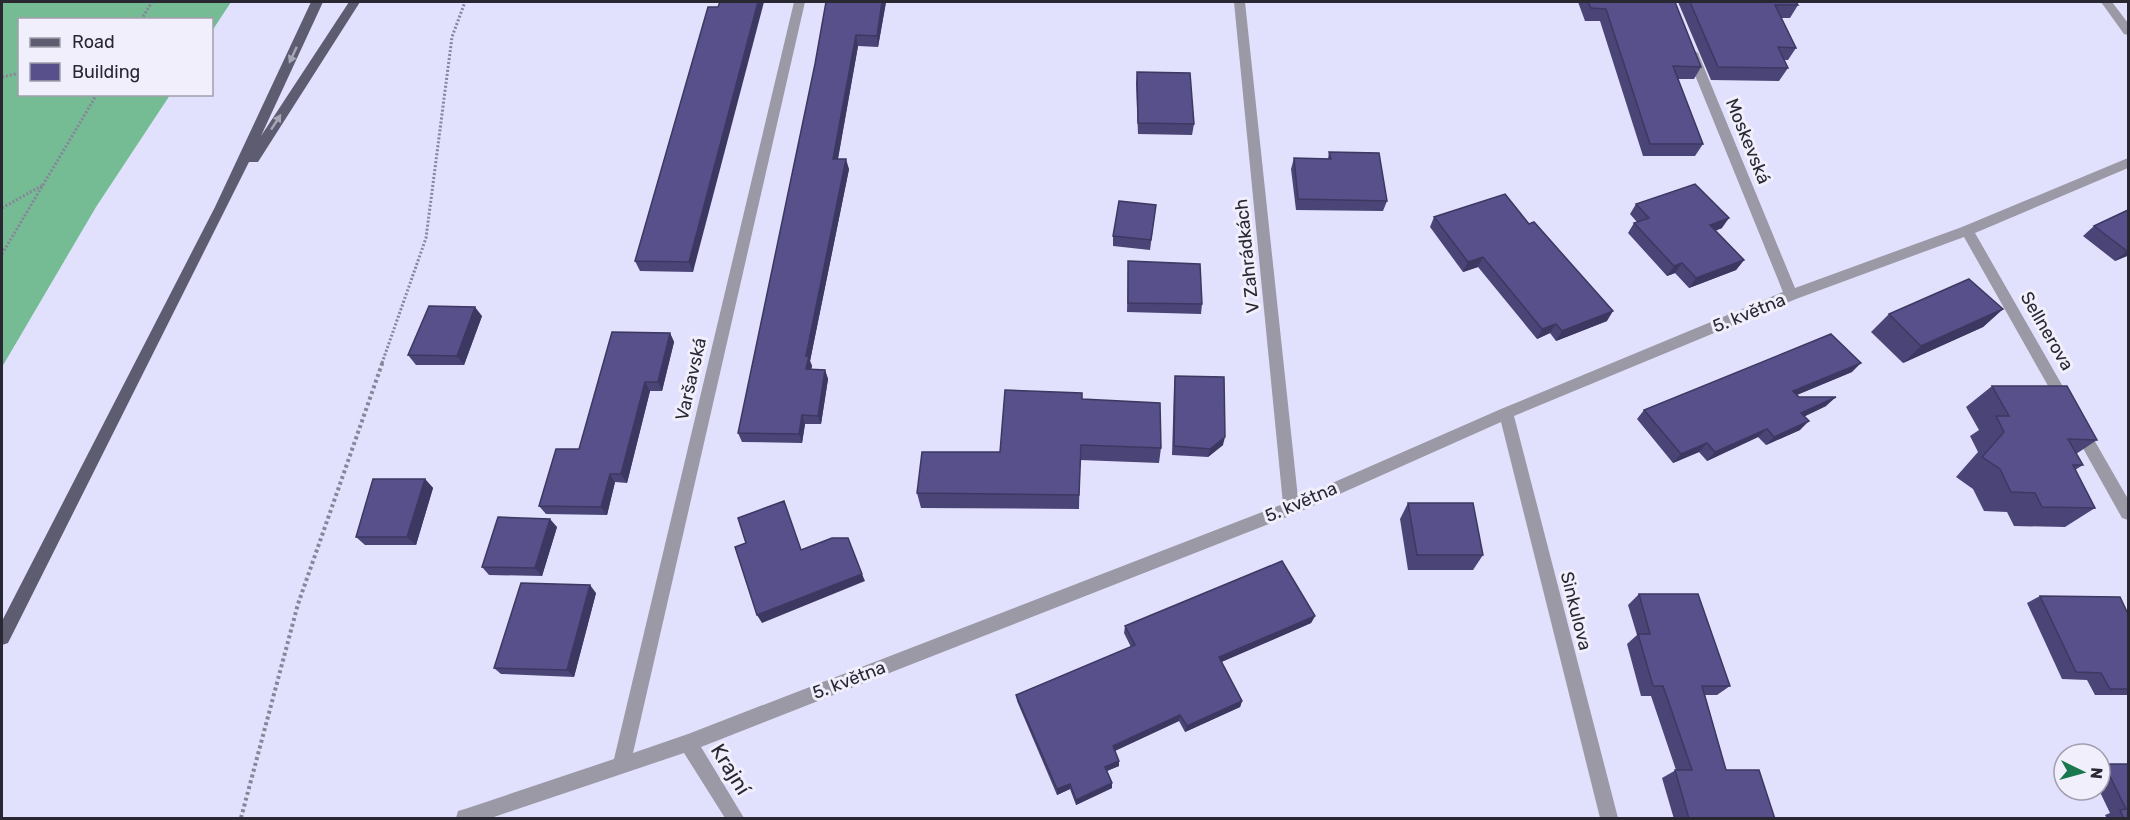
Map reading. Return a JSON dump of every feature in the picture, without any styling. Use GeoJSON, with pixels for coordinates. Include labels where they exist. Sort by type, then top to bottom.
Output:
{"type":"FeatureCollection","features":[{"type":"Feature","properties":{"kind":"main road"},"geometry":{"type":"LineString","coordinates":[[2,637],[222,207],[317,2]]}},
{"type":"Feature","properties":{"kind":"main road"},"geometry":{"type":"LineString","coordinates":[[222,207],[354,2]]}},
{"type":"Feature","properties":{"kind":"street","name":"Varšavská"},"geometry":{"type":"LineString","coordinates":[[621,765],[799,2]]}},
{"type":"Feature","properties":{"kind":"street","name":"V Zahrádkách"},"geometry":{"type":"LineString","coordinates":[[1239,2],[1291,508]]}},
{"type":"Feature","properties":{"kind":"street"},"geometry":{"type":"LineString","coordinates":[[2106,2],[2128,31]]}},
{"type":"Feature","properties":{"kind":"street","name":"Moskevská"},"geometry":{"type":"LineString","coordinates":[[1689,45],[1791,295]]}},
{"type":"Feature","properties":{"kind":"street","name":"5. května"},"geometry":{"type":"LineString","coordinates":[[465,819],[688,743],[1291,508],[1506,413],[1791,295],[1967,231],[2128,163]]}},
{"type":"Feature","properties":{"kind":"street","name":"Sellnerova"},"geometry":{"type":"LineString","coordinates":[[1967,231],[2128,513]]}},
{"type":"Feature","properties":{"kind":"street","name":"Sinkulova"},"geometry":{"type":"LineString","coordinates":[[1506,413],[1609,819]]}},
{"type":"Feature","properties":{"kind":"street","name":"Krajní"},"geometry":{"type":"LineString","coordinates":[[688,743],[735,819]]}},
{"type":"Feature","properties":{"kind":"path"},"geometry":{"type":"LineString","coordinates":[[142,18],[152,2]]}},
{"type":"Feature","properties":{"kind":"path"},"geometry":{"type":"LineString","coordinates":[[240,819],[298,604],[426,238],[452,37],[465,2]]}},
{"type":"Feature","properties":{"kind":"path"},"geometry":{"type":"LineString","coordinates":[[2,77],[18,73]]}},
{"type":"Feature","properties":{"kind":"path"},"geometry":{"type":"LineString","coordinates":[[2,254],[96,96]]}},
{"type":"Feature","properties":{"kind":"path"},"geometry":{"type":"LineString","coordinates":[[2,208],[43,185]]}},
{"type":"Feature","properties":{"kind":"green space"},"geometry":{"type":"Polygon","coordinates":[[[2,2],[231,2],[213,29],[213,18],[18,18],[18,96],[169,96],[96,207],[2,367],[2,2]]]}},
{"type":"Feature","properties":{"kind":"building"},"geometry":{"type":"Polygon","coordinates":[[[720,2],[758,2],[689,262],[635,261],[708,7],[718,7],[720,2]]]}},
{"type":"Feature","properties":{"kind":"building"},"geometry":{"type":"Polygon","coordinates":[[[826,2],[882,2],[877,36],[856,35],[833,159],[846,159],[806,356],[809,356],[806,369],[825,370],[818,416],[802,415],[799,434],[738,433],[815,64],[826,2]]]}},
{"type":"Feature","properties":{"kind":"building"},"geometry":{"type":"Polygon","coordinates":[[[1588,2],[1675,2],[1701,67],[1673,66],[1703,144],[1650,144],[1606,9],[1591,8],[1588,2]]]}},
{"type":"Feature","properties":{"kind":"building"},"geometry":{"type":"Polygon","coordinates":[[[1690,2],[1796,2],[1798,5],[1775,5],[1796,48],[1778,47],[1788,68],[1718,67],[1690,2]]]}},
{"type":"Feature","properties":{"kind":"building"},"geometry":{"type":"Polygon","coordinates":[[[1137,72],[1190,73],[1194,124],[1138,123],[1137,72]]]}},
{"type":"Feature","properties":{"kind":"building"},"geometry":{"type":"Polygon","coordinates":[[[1329,152],[1379,153],[1387,201],[1298,199],[1294,158],[1331,159],[1329,152]]]}},
{"type":"Feature","properties":{"kind":"building"},"geometry":{"type":"Polygon","coordinates":[[[1695,184],[1729,218],[1710,225],[1744,260],[1696,278],[1682,263],[1674,266],[1634,223],[1649,218],[1636,204],[1695,184]]]}},
{"type":"Feature","properties":{"kind":"building"},"geometry":{"type":"Polygon","coordinates":[[[1505,194],[1529,224],[1534,222],[1613,311],[1562,331],[1556,324],[1542,329],[1483,257],[1468,262],[1434,217],[1505,194]]]}},
{"type":"Feature","properties":{"kind":"building"},"geometry":{"type":"Polygon","coordinates":[[[1119,201],[1156,205],[1151,240],[1113,236],[1119,201]]]}},
{"type":"Feature","properties":{"kind":"building"},"geometry":{"type":"Polygon","coordinates":[[[2128,210],[2128,250],[2127,251],[2094,226],[2128,210]]]}},
{"type":"Feature","properties":{"kind":"building"},"geometry":{"type":"Polygon","coordinates":[[[1128,261],[1200,264],[1202,304],[1128,303],[1128,261]]]}},
{"type":"Feature","properties":{"kind":"building"},"geometry":{"type":"Polygon","coordinates":[[[1969,279],[2003,309],[1921,346],[1889,314],[1969,279]]]}},
{"type":"Feature","properties":{"kind":"building"},"geometry":{"type":"Polygon","coordinates":[[[429,306],[475,307],[457,356],[408,355],[429,306]]]}},
{"type":"Feature","properties":{"kind":"building"},"geometry":{"type":"Polygon","coordinates":[[[612,332],[670,333],[658,382],[645,382],[621,474],[610,474],[601,507],[539,506],[556,449],[579,449],[612,332]]]}},
{"type":"Feature","properties":{"kind":"building"},"geometry":{"type":"Polygon","coordinates":[[[1831,334],[1861,363],[1793,391],[1799,397],[1836,397],[1801,413],[1809,421],[1774,437],[1767,429],[1715,452],[1707,443],[1681,454],[1644,410],[1831,334]]]}},
{"type":"Feature","properties":{"kind":"building"},"geometry":{"type":"Polygon","coordinates":[[[1175,376],[1224,377],[1225,437],[1210,449],[1174,446],[1175,376]]]}},
{"type":"Feature","properties":{"kind":"building"},"geometry":{"type":"Polygon","coordinates":[[[1992,386],[2067,386],[2097,440],[2068,439],[2083,465],[2073,465],[2095,508],[2042,507],[2035,493],[2011,492],[2000,469],[1982,457],[2004,432],[1996,416],[2009,416],[1992,386]]]}},
{"type":"Feature","properties":{"kind":"building"},"geometry":{"type":"Polygon","coordinates":[[[1005,390],[1082,393],[1082,399],[1160,403],[1161,448],[1081,445],[1079,495],[917,493],[922,452],[1000,452],[1005,390]]]}},
{"type":"Feature","properties":{"kind":"building"},"geometry":{"type":"Polygon","coordinates":[[[373,479],[425,479],[407,537],[356,537],[373,479]]]}},
{"type":"Feature","properties":{"kind":"building"},"geometry":{"type":"Polygon","coordinates":[[[784,501],[801,550],[832,538],[848,538],[862,574],[757,615],[735,547],[746,543],[738,518],[784,501]]]}},
{"type":"Feature","properties":{"kind":"building"},"geometry":{"type":"Polygon","coordinates":[[[1408,503],[1473,503],[1483,555],[1417,555],[1408,503]]]}},
{"type":"Feature","properties":{"kind":"building"},"geometry":{"type":"Polygon","coordinates":[[[498,517],[550,519],[535,568],[482,567],[498,517]]]}},
{"type":"Feature","properties":{"kind":"building"},"geometry":{"type":"Polygon","coordinates":[[[1282,561],[1315,616],[1219,657],[1242,701],[1187,726],[1180,715],[1113,746],[1119,761],[1105,767],[1112,783],[1076,800],[1070,784],[1057,789],[1016,695],[1135,645],[1125,626],[1282,561]]]}},
{"type":"Feature","properties":{"kind":"building"},"geometry":{"type":"Polygon","coordinates":[[[521,583],[590,585],[567,670],[494,668],[521,583]]]}},
{"type":"Feature","properties":{"kind":"building"},"geometry":{"type":"Polygon","coordinates":[[[1639,594],[1698,594],[1730,686],[1702,686],[1726,770],[1759,770],[1775,819],[1689,819],[1675,770],[1692,770],[1663,686],[1653,686],[1638,634],[1650,634],[1639,594]]]}},
{"type":"Feature","properties":{"kind":"building"},"geometry":{"type":"Polygon","coordinates":[[[2040,596],[2120,597],[2128,614],[2128,689],[2110,689],[2101,673],[2076,672],[2040,596]]]}},
{"type":"Feature","properties":{"kind":"building"},"geometry":{"type":"Polygon","coordinates":[[[2112,764],[2128,764],[2128,819],[2124,819],[2120,810],[2126,809],[2112,780],[2112,764]]]}}]}
